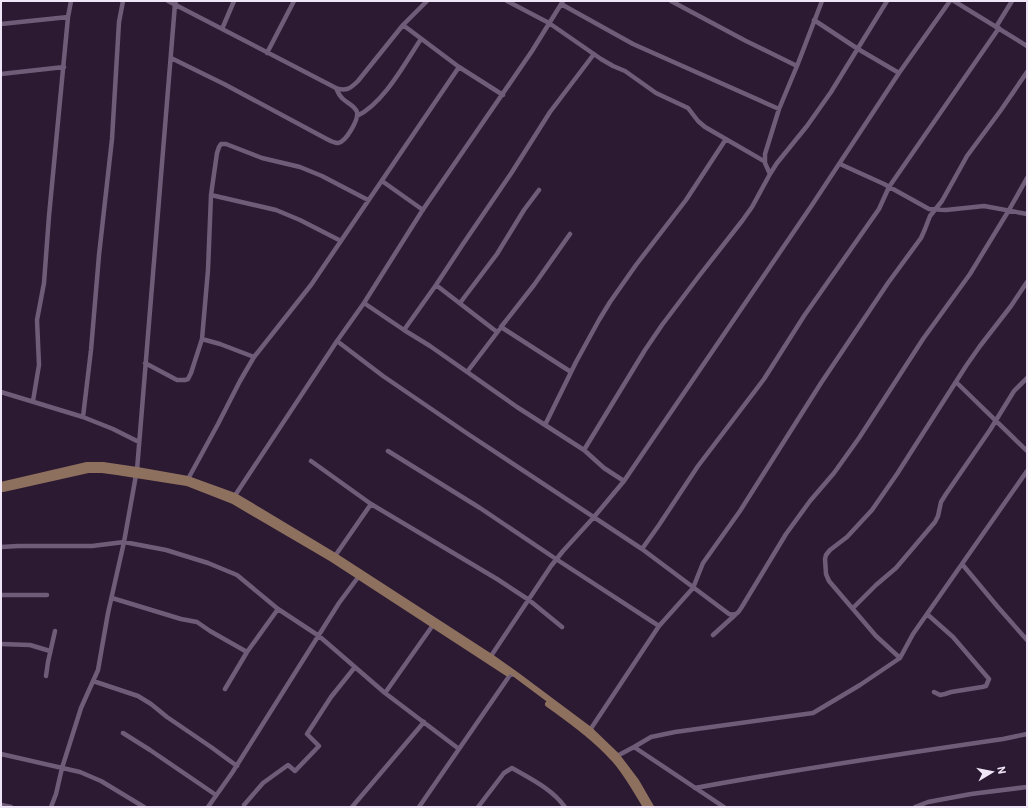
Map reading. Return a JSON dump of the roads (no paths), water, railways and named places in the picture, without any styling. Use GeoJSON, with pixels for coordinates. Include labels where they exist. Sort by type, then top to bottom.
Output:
{"type":"FeatureCollection","features":[{"type":"Feature","properties":{"kind":"main road"},"geometry":{"type":"LineString","coordinates":[[1,485],[87,465],[103,465],[187,483],[234,499],[359,576],[433,625],[490,659]]}},
{"type":"Feature","properties":{"kind":"main road"},"geometry":{"type":"LineString","coordinates":[[1,489],[88,470],[102,470],[137,472],[188,479],[234,499],[335,556],[513,674],[590,730],[618,756],[646,807]]}},
{"type":"Feature","properties":{"kind":"main road"},"geometry":{"type":"LineString","coordinates":[[513,674],[587,733],[614,758],[651,807]]}},
{"type":"Feature","properties":{"kind":"street"},"geometry":{"type":"LineString","coordinates":[[33,401],[38,365],[37,320],[44,283],[68,17],[71,1]]}},
{"type":"Feature","properties":{"kind":"street"},"geometry":{"type":"LineString","coordinates":[[83,416],[112,139],[119,22],[123,1]]}},
{"type":"Feature","properties":{"kind":"street"},"geometry":{"type":"LineString","coordinates":[[168,1],[176,3],[267,53],[336,88],[344,90],[348,90],[354,85],[403,25],[426,1]]}},
{"type":"Feature","properties":{"kind":"street"},"geometry":{"type":"LineString","coordinates":[[222,29],[234,1]]}},
{"type":"Feature","properties":{"kind":"street"},"geometry":{"type":"LineString","coordinates":[[267,53],[294,1]]}},
{"type":"Feature","properties":{"kind":"street"},"geometry":{"type":"LineString","coordinates":[[507,1],[549,23],[607,63],[629,74],[656,93],[688,108],[702,124],[764,160]]}},
{"type":"Feature","properties":{"kind":"street"},"geometry":{"type":"LineString","coordinates":[[671,1],[797,66]]}},
{"type":"Feature","properties":{"kind":"street"},"geometry":{"type":"LineString","coordinates":[[770,174],[764,160],[765,154],[779,109],[822,1]]}},
{"type":"Feature","properties":{"kind":"street"},"geometry":{"type":"LineString","coordinates":[[584,450],[645,350],[676,306],[742,221],[755,202],[777,163],[818,110],[887,1]]}},
{"type":"Feature","properties":{"kind":"street"},"geometry":{"type":"LineString","coordinates":[[490,659],[556,559],[594,517],[624,480],[840,164],[899,73],[950,1]]}},
{"type":"Feature","properties":{"kind":"street"},"geometry":{"type":"LineString","coordinates":[[954,1],[1027,46]]}},
{"type":"Feature","properties":{"kind":"street"},"geometry":{"type":"LineString","coordinates":[[642,549],[659,526],[698,466],[764,379],[804,316],[880,209],[889,187],[998,27],[1012,1]]}},
{"type":"Feature","properties":{"kind":"street"},"geometry":{"type":"LineString","coordinates":[[52,807],[62,768],[81,708],[98,670],[137,472],[176,3]]}},
{"type":"Feature","properties":{"kind":"street"},"geometry":{"type":"LineString","coordinates":[[234,499],[336,341],[364,303],[423,210],[503,95],[562,3],[633,44],[779,109]]}},
{"type":"Feature","properties":{"kind":"street"},"geometry":{"type":"LineString","coordinates":[[1,24],[68,17]]}},
{"type":"Feature","properties":{"kind":"street"},"geometry":{"type":"LineString","coordinates":[[814,20],[858,49],[899,73]]}},
{"type":"Feature","properties":{"kind":"street"},"geometry":{"type":"LineString","coordinates":[[403,25],[459,67],[503,95]]}},
{"type":"Feature","properties":{"kind":"street"},"geometry":{"type":"LineString","coordinates":[[357,116],[370,108],[386,90],[421,39]]}},
{"type":"Feature","properties":{"kind":"street"},"geometry":{"type":"LineString","coordinates":[[404,330],[512,172],[550,112],[594,54]]}},
{"type":"Feature","properties":{"kind":"street"},"geometry":{"type":"LineString","coordinates":[[171,58],[338,143],[347,137],[357,116],[357,112],[342,98],[336,88]]}},
{"type":"Feature","properties":{"kind":"street"},"geometry":{"type":"LineString","coordinates":[[1,74],[64,67]]}},
{"type":"Feature","properties":{"kind":"street"},"geometry":{"type":"LineString","coordinates":[[188,479],[254,357],[311,285],[459,67]]}},
{"type":"Feature","properties":{"kind":"street"},"geometry":{"type":"LineString","coordinates":[[590,730],[660,626],[692,588],[703,563],[740,511],[835,361],[888,283],[924,234],[930,216],[942,201],[967,156],[1027,72]]}},
{"type":"Feature","properties":{"kind":"street"},"geometry":{"type":"LineString","coordinates":[[545,425],[571,372],[610,302],[636,265],[686,200],[726,139]]}},
{"type":"Feature","properties":{"kind":"street"},"geometry":{"type":"LineString","coordinates":[[145,362],[177,380],[188,379],[191,373],[202,339],[208,270],[211,195],[214,170],[221,144],[262,158],[304,168],[368,200]]}},
{"type":"Feature","properties":{"kind":"street"},"geometry":{"type":"LineString","coordinates":[[840,164],[889,187],[929,209],[946,210],[984,206],[1027,214]]}},
{"type":"Feature","properties":{"kind":"street"},"geometry":{"type":"LineString","coordinates":[[713,635],[737,613],[743,605],[786,534],[810,501],[834,473],[859,438],[923,339],[970,274],[1027,178]]}},
{"type":"Feature","properties":{"kind":"street"},"geometry":{"type":"LineString","coordinates":[[382,181],[423,210]]}},
{"type":"Feature","properties":{"kind":"street"},"geometry":{"type":"LineString","coordinates":[[460,303],[497,254],[524,210],[539,190]]}},
{"type":"Feature","properties":{"kind":"street"},"geometry":{"type":"LineString","coordinates":[[211,195],[276,210],[300,220],[341,241]]}},
{"type":"Feature","properties":{"kind":"street"},"geometry":{"type":"LineString","coordinates":[[467,372],[534,286],[570,234]]}},
{"type":"Feature","properties":{"kind":"street"},"geometry":{"type":"LineString","coordinates":[[900,658],[876,636],[829,581],[826,574],[826,555],[872,510],[980,346],[1027,282]]}},
{"type":"Feature","properties":{"kind":"street"},"geometry":{"type":"LineString","coordinates":[[436,285],[497,332]]}},
{"type":"Feature","properties":{"kind":"street"},"geometry":{"type":"LineString","coordinates":[[364,303],[430,346],[517,407],[584,450],[604,468],[624,480]]}},
{"type":"Feature","properties":{"kind":"street"},"geometry":{"type":"LineString","coordinates":[[501,327],[571,372]]}},
{"type":"Feature","properties":{"kind":"street"},"geometry":{"type":"LineString","coordinates":[[202,339],[254,357]]}},
{"type":"Feature","properties":{"kind":"street"},"geometry":{"type":"LineString","coordinates":[[336,341],[390,381],[642,549],[692,588],[729,614],[735,615]]}},
{"type":"Feature","properties":{"kind":"street"},"geometry":{"type":"LineString","coordinates":[[853,608],[896,568],[935,522],[944,498],[1014,391],[1027,378]]}},
{"type":"Feature","properties":{"kind":"street"},"geometry":{"type":"LineString","coordinates":[[956,382],[1027,451]]}},
{"type":"Feature","properties":{"kind":"street"},"geometry":{"type":"LineString","coordinates":[[1,392],[83,416],[139,442]]}},
{"type":"Feature","properties":{"kind":"street"},"geometry":{"type":"LineString","coordinates":[[388,451],[480,508],[660,626]]}},
{"type":"Feature","properties":{"kind":"street"},"geometry":{"type":"LineString","coordinates":[[311,461],[371,504],[497,579],[529,600],[562,627]]}},
{"type":"Feature","properties":{"kind":"street"},"geometry":{"type":"LineString","coordinates":[[618,756],[651,737],[675,732],[813,713],[860,685],[900,658],[913,634],[1025,478],[1027,471]]}},
{"type":"Feature","properties":{"kind":"street"},"geometry":{"type":"LineString","coordinates":[[335,556],[371,504]]}},
{"type":"Feature","properties":{"kind":"street"},"geometry":{"type":"LineString","coordinates":[[1,547],[92,546],[124,542],[166,550],[208,562],[237,575],[278,609],[319,636],[385,693],[459,749]]}},
{"type":"Feature","properties":{"kind":"street"},"geometry":{"type":"LineString","coordinates":[[962,564],[996,606],[1027,640]]}},
{"type":"Feature","properties":{"kind":"street"},"geometry":{"type":"LineString","coordinates":[[208,807],[237,766],[339,603],[359,576]]}},
{"type":"Feature","properties":{"kind":"street"},"geometry":{"type":"LineString","coordinates":[[1,595],[47,595]]}},
{"type":"Feature","properties":{"kind":"street"},"geometry":{"type":"LineString","coordinates":[[112,598],[181,619],[197,622],[247,652]]}},
{"type":"Feature","properties":{"kind":"street"},"geometry":{"type":"LineString","coordinates":[[225,689],[247,652],[278,609]]}},
{"type":"Feature","properties":{"kind":"street"},"geometry":{"type":"LineString","coordinates":[[927,614],[953,637],[989,679],[986,686],[982,687],[940,695],[934,692]]}},
{"type":"Feature","properties":{"kind":"street"},"geometry":{"type":"LineString","coordinates":[[385,693],[433,625]]}},
{"type":"Feature","properties":{"kind":"street"},"geometry":{"type":"LineString","coordinates":[[46,676],[55,631]]}},
{"type":"Feature","properties":{"kind":"street"},"geometry":{"type":"LineString","coordinates":[[1,644],[30,645],[50,651]]}},
{"type":"Feature","properties":{"kind":"street"},"geometry":{"type":"LineString","coordinates":[[244,805],[263,783],[288,765],[295,771],[319,746],[307,734],[331,697],[355,666]]}},
{"type":"Feature","properties":{"kind":"street"},"geometry":{"type":"LineString","coordinates":[[419,807],[513,674]]}},
{"type":"Feature","properties":{"kind":"street"},"geometry":{"type":"LineString","coordinates":[[93,681],[138,696],[237,766]]}},
{"type":"Feature","properties":{"kind":"street"},"geometry":{"type":"LineString","coordinates":[[352,807],[424,722]]}},
{"type":"Feature","properties":{"kind":"street"},"geometry":{"type":"LineString","coordinates":[[123,733],[216,795]]}},
{"type":"Feature","properties":{"kind":"street"},"geometry":{"type":"LineString","coordinates":[[695,788],[829,764],[1003,739],[1027,734]]}},
{"type":"Feature","properties":{"kind":"street"},"geometry":{"type":"LineString","coordinates":[[634,747],[724,807]]}},
{"type":"Feature","properties":{"kind":"street"},"geometry":{"type":"LineString","coordinates":[[1,754],[80,772],[101,781],[144,807]]}},
{"type":"Feature","properties":{"kind":"street"},"geometry":{"type":"LineString","coordinates":[[478,807],[504,773],[512,768],[549,790],[565,807]]}},
{"type":"Feature","properties":{"kind":"street"},"geometry":{"type":"LineString","coordinates":[[915,807],[928,802],[964,795],[1027,787]]}},
{"type":"Feature","properties":{"kind":"street"},"geometry":{"type":"LineString","coordinates":[[1,805],[11,807]]}}]}
